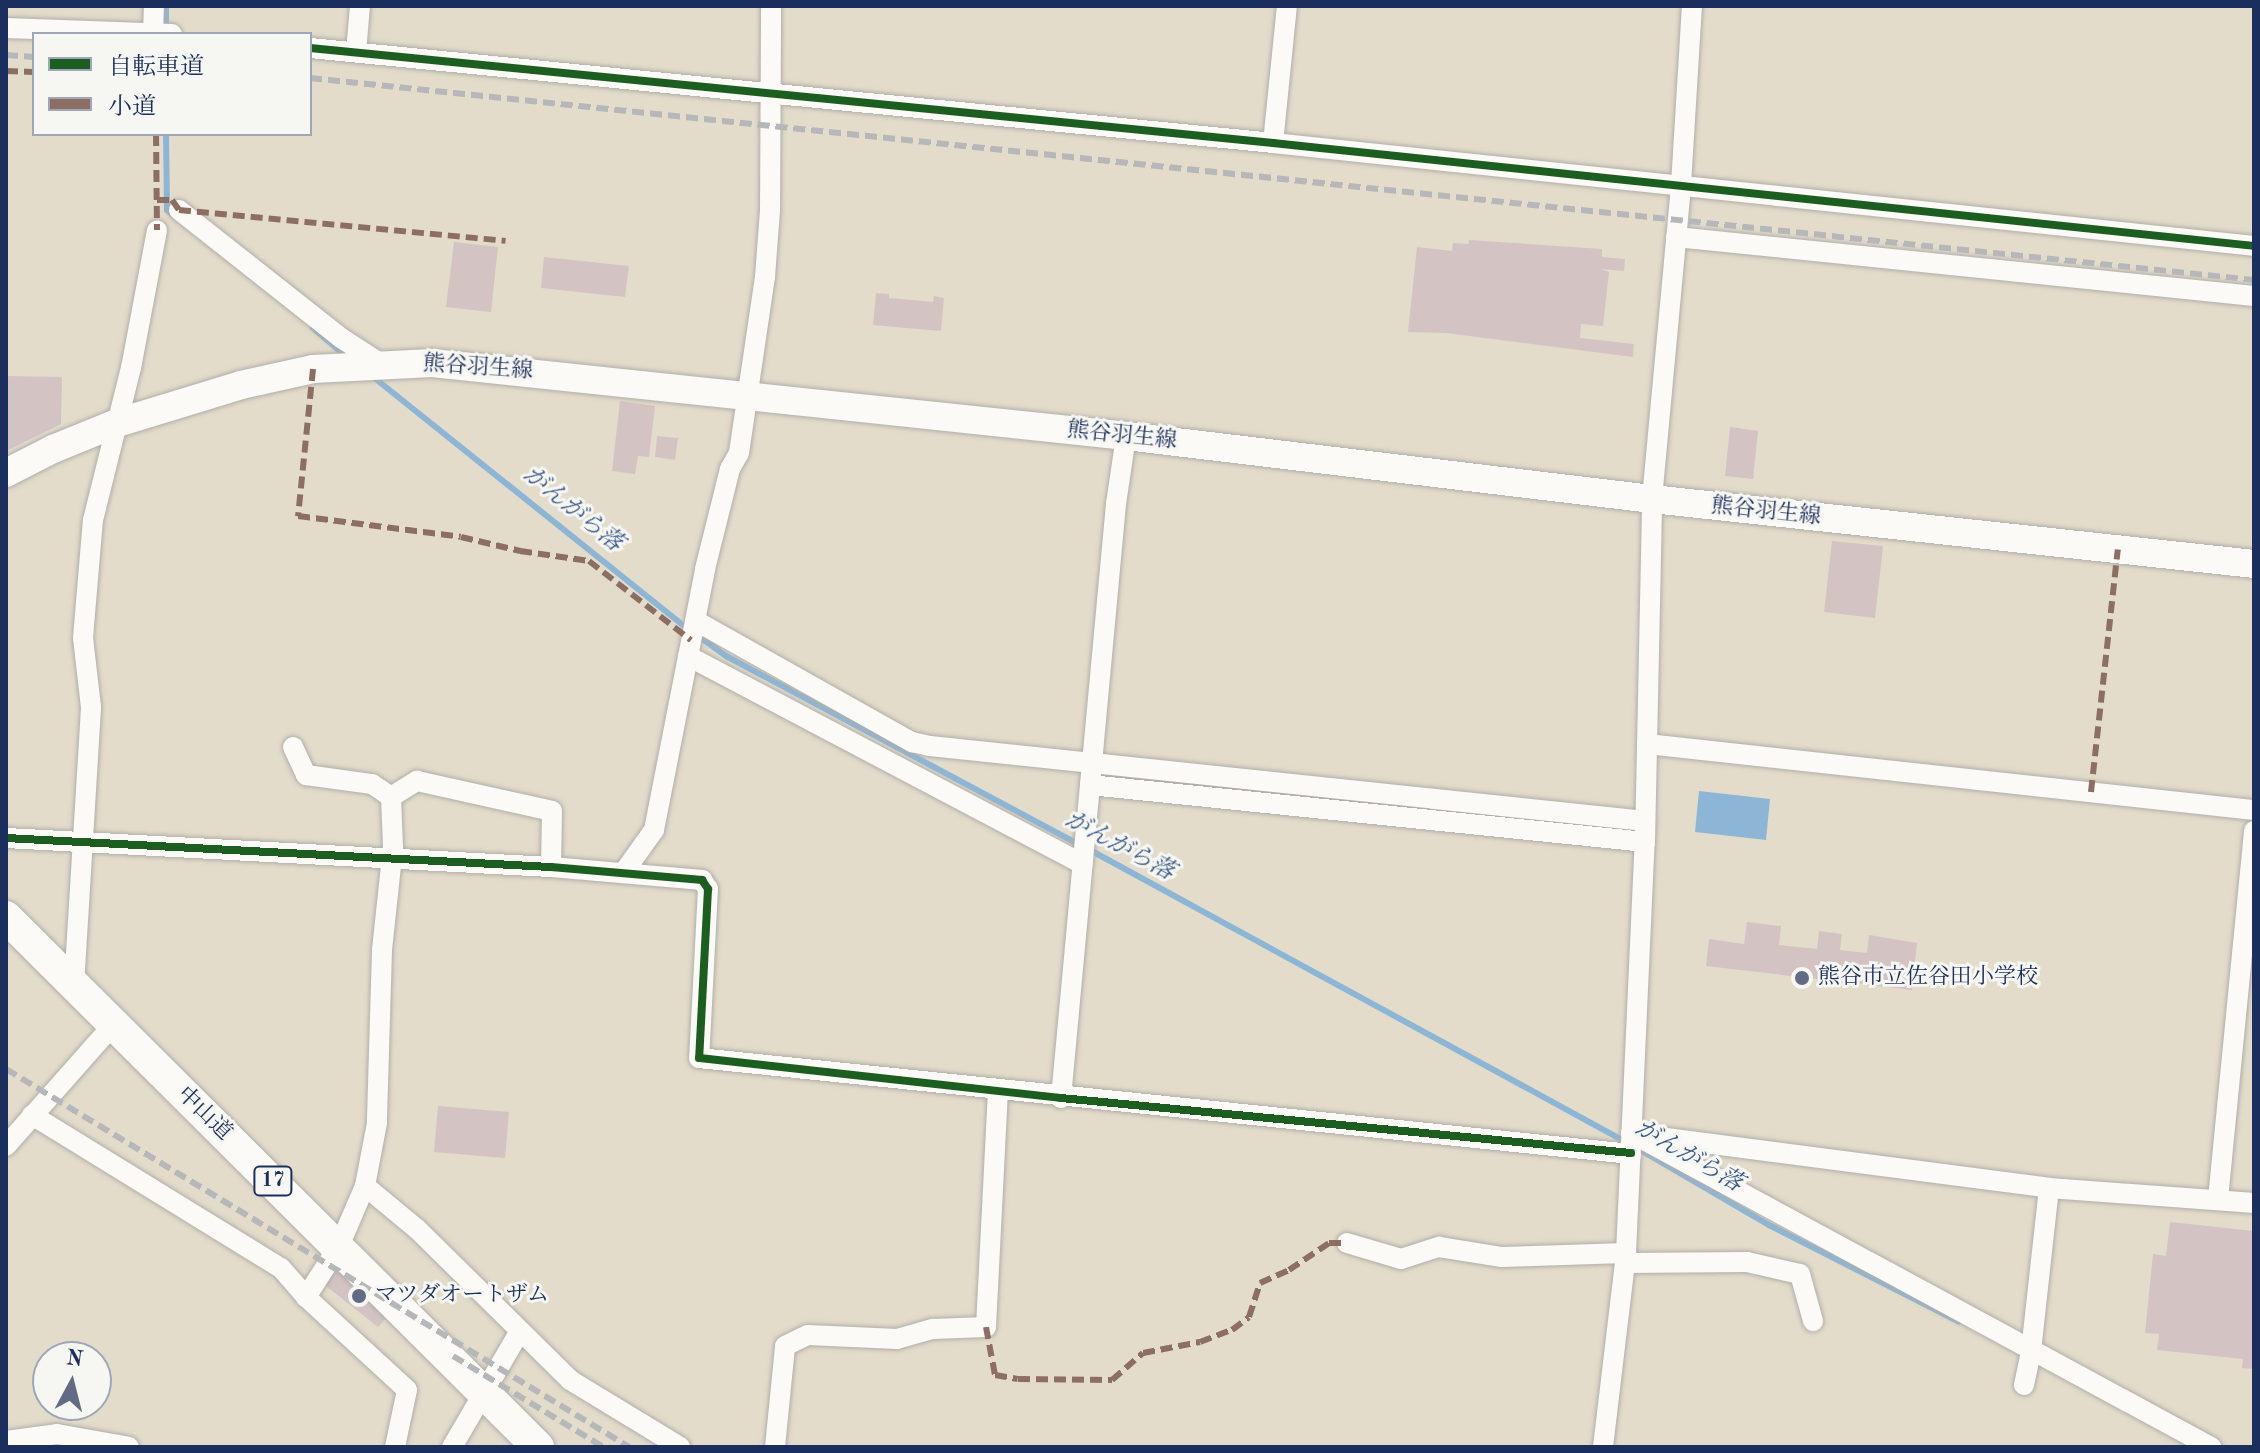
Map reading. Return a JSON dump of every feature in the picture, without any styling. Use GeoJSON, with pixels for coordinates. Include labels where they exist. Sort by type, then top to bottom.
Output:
{"type":"FeatureCollection","features":[{"type":"Feature","properties":{"kind":"highway","name":"中山道"},"geometry":{"type":"LineString","coordinates":[[6,917],[538,1447]]}},
{"type":"Feature","properties":{"kind":"main road","name":"熊谷羽生線"},"geometry":{"type":"LineString","coordinates":[[6,473],[53,449],[117,423],[241,385],[377,364],[495,367],[745,398],[1126,436],[1652,499],[2254,564]]}},
{"type":"Feature","properties":{"kind":"street"},"geometry":{"type":"LineString","coordinates":[[154,6],[162,32]]}},
{"type":"Feature","properties":{"kind":"street"},"geometry":{"type":"LineString","coordinates":[[356,52],[360,6]]}},
{"type":"Feature","properties":{"kind":"street"},"geometry":{"type":"LineString","coordinates":[[624,872],[654,830],[730,469],[739,453],[765,277],[770,210],[771,6]]}},
{"type":"Feature","properties":{"kind":"street"},"geometry":{"type":"LineString","coordinates":[[1273,143],[1287,6]]}},
{"type":"Feature","properties":{"kind":"street"},"geometry":{"type":"LineString","coordinates":[[1603,1447],[1625,1258],[1645,831],[1652,499],[1681,185],[1692,6]]}},
{"type":"Feature","properties":{"kind":"street"},"geometry":{"type":"LineString","coordinates":[[6,28],[131,32]]}},
{"type":"Feature","properties":{"kind":"street"},"geometry":{"type":"LineString","coordinates":[[312,48],[1273,143],[2254,246]]}},
{"type":"Feature","properties":{"kind":"street"},"geometry":{"type":"LineString","coordinates":[[179,210],[377,364]]}},
{"type":"Feature","properties":{"kind":"street"},"geometry":{"type":"LineString","coordinates":[[74,986],[91,707],[83,638],[93,520],[117,423],[157,230]]}},
{"type":"Feature","properties":{"kind":"street"},"geometry":{"type":"LineString","coordinates":[[1676,237],[2254,296]]}},
{"type":"Feature","properties":{"kind":"street"},"geometry":{"type":"LineString","coordinates":[[1061,1098],[1126,436]]}},
{"type":"Feature","properties":{"kind":"street"},"geometry":{"type":"LineString","coordinates":[[692,639],[912,742],[1091,775],[1645,831]]}},
{"type":"Feature","properties":{"kind":"street"},"geometry":{"type":"LineString","coordinates":[[692,639],[901,765],[1083,862]]}},
{"type":"Feature","properties":{"kind":"street"},"geometry":{"type":"LineString","coordinates":[[901,765],[912,742]]}},
{"type":"Feature","properties":{"kind":"street"},"geometry":{"type":"LineString","coordinates":[[1647,744],[2254,810]]}},
{"type":"Feature","properties":{"kind":"street"},"geometry":{"type":"LineString","coordinates":[[293,747],[306,775],[372,784],[391,797]]}},
{"type":"Feature","properties":{"kind":"street"},"geometry":{"type":"LineString","coordinates":[[391,797],[417,781],[552,811],[551,867]]}},
{"type":"Feature","properties":{"kind":"street"},"geometry":{"type":"LineString","coordinates":[[306,1297],[339,1246],[365,1186],[377,1123],[382,950],[389,861],[393,847],[391,797]]}},
{"type":"Feature","properties":{"kind":"street"},"geometry":{"type":"LineString","coordinates":[[2218,1199],[2254,831]]}},
{"type":"Feature","properties":{"kind":"street"},"geometry":{"type":"LineString","coordinates":[[6,838],[85,840],[389,861],[551,867],[702,880],[708,889],[699,1058],[1061,1098],[1631,1144],[2049,1188],[2254,1203]]}},
{"type":"Feature","properties":{"kind":"street"},"geometry":{"type":"LineString","coordinates":[[6,1146],[113,1025]]}},
{"type":"Feature","properties":{"kind":"street"},"geometry":{"type":"LineString","coordinates":[[775,1447],[785,1346],[808,1335],[897,1339],[933,1329],[986,1327],[998,1091]]}},
{"type":"Feature","properties":{"kind":"street"},"geometry":{"type":"LineString","coordinates":[[32,1115],[281,1268],[306,1297],[407,1390],[395,1447]]}},
{"type":"Feature","properties":{"kind":"street"},"geometry":{"type":"LineString","coordinates":[[1631,1144],[2028,1364],[2211,1447]]}},
{"type":"Feature","properties":{"kind":"street"},"geometry":{"type":"LineString","coordinates":[[365,1186],[417,1229],[570,1380],[680,1447]]}},
{"type":"Feature","properties":{"kind":"street"},"geometry":{"type":"LineString","coordinates":[[2028,1364],[2049,1188]]}},
{"type":"Feature","properties":{"kind":"street"},"geometry":{"type":"LineString","coordinates":[[1347,1243],[1401,1259],[1439,1247],[1502,1257],[1747,1262],[1800,1274],[1813,1321]]}},
{"type":"Feature","properties":{"kind":"street"},"geometry":{"type":"LineString","coordinates":[[452,1447],[519,1333]]}},
{"type":"Feature","properties":{"kind":"street"},"geometry":{"type":"LineString","coordinates":[[6,1441],[57,1434],[129,1447]]}},
{"type":"Feature","properties":{"kind":"water"},"geometry":{"type":"Polygon","coordinates":[[[1699,791],[1770,799],[1766,840],[1695,832],[1699,791]]]}},
{"type":"Feature","properties":{"kind":"building"},"geometry":{"type":"Polygon","coordinates":[[[1469,240],[1602,249],[1602,257],[1625,259],[1624,271],[1600,269],[1609,272],[1603,326],[1581,324],[1580,338],[1634,344],[1633,357],[1446,333],[1408,332],[1417,247],[1452,251],[1453,243],[1469,244],[1469,240]]]}},
{"type":"Feature","properties":{"kind":"building"},"geometry":{"type":"Polygon","coordinates":[[[454,242],[498,247],[491,312],[446,307],[454,242]]]}},
{"type":"Feature","properties":{"kind":"building"},"geometry":{"type":"Polygon","coordinates":[[[544,257],[629,266],[625,297],[541,288],[544,257]]]}},
{"type":"Feature","properties":{"kind":"building"},"geometry":{"type":"Polygon","coordinates":[[[876,293],[889,294],[889,298],[933,302],[934,296],[944,298],[941,331],[873,325],[876,293]]]}},
{"type":"Feature","properties":{"kind":"building"},"geometry":{"type":"Polygon","coordinates":[[[8,376],[62,377],[61,424],[6,451],[8,376]]]}},
{"type":"Feature","properties":{"kind":"building"},"geometry":{"type":"Polygon","coordinates":[[[620,401],[655,406],[649,457],[638,456],[635,474],[612,471],[620,401]]]}},
{"type":"Feature","properties":{"kind":"building"},"geometry":{"type":"Polygon","coordinates":[[[1730,427],[1758,431],[1753,479],[1725,476],[1730,427]]]}},
{"type":"Feature","properties":{"kind":"building"},"geometry":{"type":"Polygon","coordinates":[[[657,436],[678,438],[675,460],[655,457],[657,436]]]}},
{"type":"Feature","properties":{"kind":"building"},"geometry":{"type":"Polygon","coordinates":[[[1832,541],[1883,546],[1875,618],[1824,612],[1832,541]]]}},
{"type":"Feature","properties":{"kind":"building"},"geometry":{"type":"Polygon","coordinates":[[[1747,922],[1781,926],[1779,945],[1817,949],[1819,931],[1842,934],[1840,950],[1867,953],[1869,935],[1917,943],[1912,990],[1706,966],[1709,939],[1744,944],[1747,922]]]}},
{"type":"Feature","properties":{"kind":"building"},"geometry":{"type":"Polygon","coordinates":[[[438,1106],[509,1112],[505,1158],[434,1152],[438,1106]]]}},
{"type":"Feature","properties":{"kind":"building"},"geometry":{"type":"Polygon","coordinates":[[[2170,1222],[2254,1231],[2254,1369],[2242,1368],[2243,1359],[2157,1350],[2159,1334],[2145,1333],[2153,1254],[2166,1256],[2170,1222]]]}},
{"type":"Feature","properties":{"kind":"building","name":"マツダオートザム"},"geometry":{"type":"Polygon","coordinates":[[[341,1255],[393,1310],[378,1327],[321,1282],[341,1255]]]}},
{"type":"Feature","properties":{"kind":"waterway","name":"がんがら落"},"geometry":{"type":"LineString","coordinates":[[166,6],[166,30]]}},
{"type":"Feature","properties":{"kind":"waterway","name":"がんがら落"},"geometry":{"type":"LineString","coordinates":[[166,136],[167,210],[173,215]]}},
{"type":"Feature","properties":{"kind":"waterway","name":"がんがら落"},"geometry":{"type":"LineString","coordinates":[[313,328],[347,357]]}},
{"type":"Feature","properties":{"kind":"waterway","name":"がんがら落"},"geometry":{"type":"LineString","coordinates":[[372,376],[688,629]]}},
{"type":"Feature","properties":{"kind":"waterway","name":"がんがら落"},"geometry":{"type":"LineString","coordinates":[[697,635],[726,656],[1080,845]]}},
{"type":"Feature","properties":{"kind":"waterway","name":"がんがら落"},"geometry":{"type":"LineString","coordinates":[[1090,850],[1637,1148],[1769,1225],[1959,1322]]}},
{"type":"Feature","properties":{"kind":"railway"},"geometry":{"type":"LineString","coordinates":[[6,55],[32,57]]}},
{"type":"Feature","properties":{"kind":"railway"},"geometry":{"type":"LineString","coordinates":[[312,78],[2254,280]]}},
{"type":"Feature","properties":{"kind":"railway"},"geometry":{"type":"LineString","coordinates":[[6,1069],[629,1447]]}},
{"type":"Feature","properties":{"kind":"railway"},"geometry":{"type":"LineString","coordinates":[[453,1356],[603,1447]]}},
{"type":"Feature","properties":{"kind":"marked path"},"geometry":{"type":"LineString","coordinates":[[6,71],[32,72]]}},
{"type":"Feature","properties":{"kind":"marked path"},"geometry":{"type":"LineString","coordinates":[[156,136],[157,230]]}},
{"type":"Feature","properties":{"kind":"marked path"},"geometry":{"type":"LineString","coordinates":[[157,200],[172,200],[179,210],[506,241]]}},
{"type":"Feature","properties":{"kind":"marked path"},"geometry":{"type":"LineString","coordinates":[[313,369],[298,516],[461,537],[520,551],[589,561],[691,640]]}},
{"type":"Feature","properties":{"kind":"marked path"},"geometry":{"type":"LineString","coordinates":[[2091,792],[2118,549]]}},
{"type":"Feature","properties":{"kind":"marked path"},"geometry":{"type":"LineString","coordinates":[[986,1327],[995,1375],[1018,1379],[1112,1380],[1143,1353],[1200,1342],[1232,1330],[1249,1317],[1260,1283],[1289,1270],[1329,1243],[1347,1243]]}},
{"type":"Feature","properties":{"kind":"cycle path"},"geometry":{"type":"LineString","coordinates":[[312,48],[1273,143],[2254,246]]}},
{"type":"Feature","properties":{"kind":"cycle path"},"geometry":{"type":"LineString","coordinates":[[6,838],[551,867],[702,880],[708,889],[699,1058],[1061,1098],[1631,1153]]}},
{"type":"Feature","properties":{"kind":"place","name":"熊谷市立佐谷田小学校"},"geometry":{"type":"Point","coordinates":[1802,978]}},
{"type":"Feature","properties":{"kind":"place","name":"マツダオートザム"},"geometry":{"type":"Point","coordinates":[359,1296]}}]}
